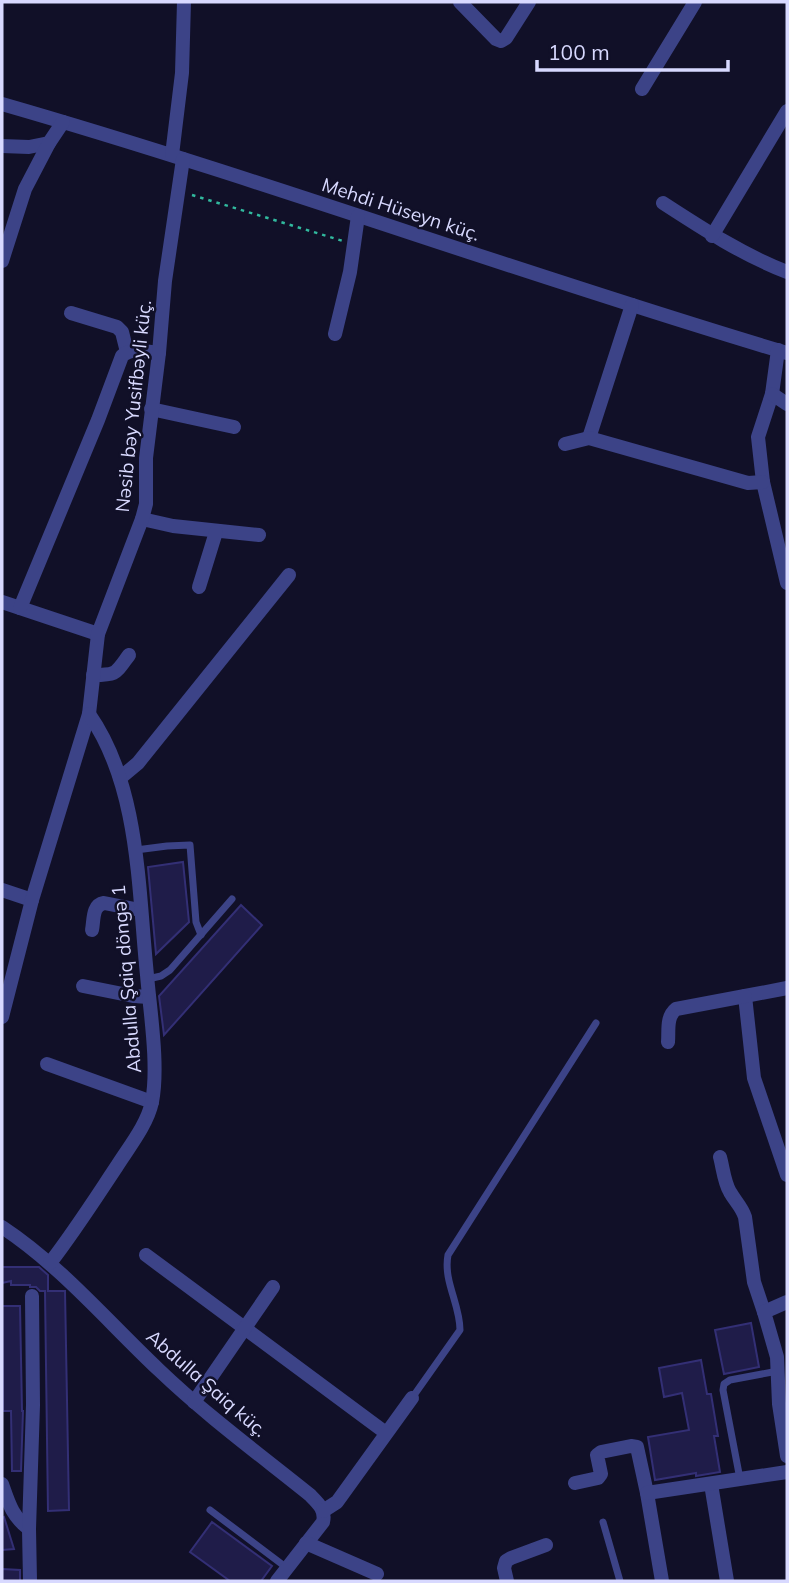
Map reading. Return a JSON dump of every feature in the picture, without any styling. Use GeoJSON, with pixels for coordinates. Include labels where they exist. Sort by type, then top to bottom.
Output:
{"type":"FeatureCollection","features":[{"type":"Feature","properties":{"kind":"street","name":"Nəsib bəy Yusifbəyli küç."},"geometry":{"type":"LineString","coordinates":[[2,1017],[32,900],[89,713],[98,634],[146,504],[146,458],[151,409],[178,191],[184,2]]}},
{"type":"Feature","properties":{"kind":"street"},"geometry":{"type":"LineString","coordinates":[[460,2],[500,41],[506,38],[529,2]]}},
{"type":"Feature","properties":{"kind":"street"},"geometry":{"type":"LineString","coordinates":[[642,89],[695,2]]}},
{"type":"Feature","properties":{"kind":"street","name":"Mehdi Hüseyn küç."},"geometry":{"type":"LineString","coordinates":[[2,104],[177,157],[783,352]]}},
{"type":"Feature","properties":{"kind":"street"},"geometry":{"type":"LineString","coordinates":[[712,236],[787,111]]}},
{"type":"Feature","properties":{"kind":"street"},"geometry":{"type":"LineString","coordinates":[[2,261],[25,189],[63,122]]}},
{"type":"Feature","properties":{"kind":"street"},"geometry":{"type":"LineString","coordinates":[[2,146],[29,147],[49,143]]}},
{"type":"Feature","properties":{"kind":"street"},"geometry":{"type":"LineString","coordinates":[[663,203],[712,236],[787,272]]}},
{"type":"Feature","properties":{"kind":"street"},"geometry":{"type":"LineString","coordinates":[[335,334],[350,272],[358,216]]}},
{"type":"Feature","properties":{"kind":"street"},"geometry":{"type":"LineString","coordinates":[[589,438],[632,305]]}},
{"type":"Feature","properties":{"kind":"street"},"geometry":{"type":"LineString","coordinates":[[71,313],[117,327],[122,332],[127,352]]}},
{"type":"Feature","properties":{"kind":"street"},"geometry":{"type":"LineString","coordinates":[[20,608],[122,356],[135,351],[159,353]]}},
{"type":"Feature","properties":{"kind":"street"},"geometry":{"type":"LineString","coordinates":[[783,352],[758,437],[763,482],[787,583]]}},
{"type":"Feature","properties":{"kind":"street"},"geometry":{"type":"LineString","coordinates":[[772,394],[787,404]]}},
{"type":"Feature","properties":{"kind":"street"},"geometry":{"type":"LineString","coordinates":[[151,409],[234,427]]}},
{"type":"Feature","properties":{"kind":"street"},"geometry":{"type":"LineString","coordinates":[[565,444],[589,438],[748,483],[763,482]]}},
{"type":"Feature","properties":{"kind":"street"},"geometry":{"type":"LineString","coordinates":[[142,519],[216,532],[259,535]]}},
{"type":"Feature","properties":{"kind":"street"},"geometry":{"type":"LineString","coordinates":[[199,587],[216,532]]}},
{"type":"Feature","properties":{"kind":"street"},"geometry":{"type":"LineString","coordinates":[[120,778],[138,763],[289,575]]}},
{"type":"Feature","properties":{"kind":"street"},"geometry":{"type":"LineString","coordinates":[[2,602],[98,634]]}},
{"type":"Feature","properties":{"kind":"street"},"geometry":{"type":"LineString","coordinates":[[93,675],[111,675],[129,655]]}},
{"type":"Feature","properties":{"kind":"street","name":"Abdulla Şaiq döngə 1"},"geometry":{"type":"LineString","coordinates":[[50,1263],[131,1144],[152,1102],[154,1058],[135,850],[120,778],[102,733],[89,713]]}},
{"type":"Feature","properties":{"kind":"street"},"geometry":{"type":"LineString","coordinates":[[2,890],[32,900]]}},
{"type":"Feature","properties":{"kind":"street"},"geometry":{"type":"LineString","coordinates":[[92,930],[96,907],[100,904],[140,910]]}},
{"type":"Feature","properties":{"kind":"street"},"geometry":{"type":"LineString","coordinates":[[83,986],[149,997]]}},
{"type":"Feature","properties":{"kind":"street"},"geometry":{"type":"LineString","coordinates":[[668,1042],[669,1018],[676,1009],[787,988]]}},
{"type":"Feature","properties":{"kind":"street"},"geometry":{"type":"LineString","coordinates":[[746,996],[754,1078],[787,1175]]}},
{"type":"Feature","properties":{"kind":"street"},"geometry":{"type":"LineString","coordinates":[[47,1064],[152,1102]]}},
{"type":"Feature","properties":{"kind":"street"},"geometry":{"type":"LineString","coordinates":[[720,1157],[727,1187],[746,1217],[754,1282],[774,1341],[779,1404],[787,1456]]}},
{"type":"Feature","properties":{"kind":"street","name":"Abdulla Şaiq küç."},"geometry":{"type":"LineString","coordinates":[[2,1227],[50,1263],[194,1402],[310,1495],[323,1511]]}},
{"type":"Feature","properties":{"kind":"street"},"geometry":{"type":"LineString","coordinates":[[146,1255],[386,1433]]}},
{"type":"Feature","properties":{"kind":"street"},"geometry":{"type":"LineString","coordinates":[[194,1402],[273,1287]]}},
{"type":"Feature","properties":{"kind":"street"},"geometry":{"type":"LineString","coordinates":[[30,1581],[33,1296]]}},
{"type":"Feature","properties":{"kind":"street"},"geometry":{"type":"LineString","coordinates":[[764,1312],[787,1302]]}},
{"type":"Feature","properties":{"kind":"street"},"geometry":{"type":"LineString","coordinates":[[277,1581],[323,1522],[323,1511],[337,1502],[412,1398]]}},
{"type":"Feature","properties":{"kind":"street"},"geometry":{"type":"LineString","coordinates":[[575,1483],[598,1478],[601,1474],[597,1455],[601,1452],[637,1447],[662,1581]]}},
{"type":"Feature","properties":{"kind":"street"},"geometry":{"type":"LineString","coordinates":[[647,1493],[787,1472]]}},
{"type":"Feature","properties":{"kind":"street"},"geometry":{"type":"LineString","coordinates":[[711,1484],[727,1581]]}},
{"type":"Feature","properties":{"kind":"street"},"geometry":{"type":"LineString","coordinates":[[2,1485],[13,1514],[29,1529]]}},
{"type":"Feature","properties":{"kind":"street"},"geometry":{"type":"LineString","coordinates":[[306,1543],[377,1574]]}},
{"type":"Feature","properties":{"kind":"street"},"geometry":{"type":"LineString","coordinates":[[507,1581],[504,1569],[510,1558],[546,1545]]}},
{"type":"Feature","properties":{"kind":"lane"},"geometry":{"type":"LineString","coordinates":[[135,850],[190,845],[197,922],[201,935]]}},
{"type":"Feature","properties":{"kind":"lane"},"geometry":{"type":"LineString","coordinates":[[147,979],[161,976],[170,970],[232,899]]}},
{"type":"Feature","properties":{"kind":"lane"},"geometry":{"type":"LineString","coordinates":[[412,1398],[460,1330],[447,1274],[448,1255],[596,1023]]}},
{"type":"Feature","properties":{"kind":"lane"},"geometry":{"type":"LineString","coordinates":[[740,1479],[724,1384],[730,1380],[778,1371]]}},
{"type":"Feature","properties":{"kind":"lane"},"geometry":{"type":"LineString","coordinates":[[210,1510],[287,1568]]}},
{"type":"Feature","properties":{"kind":"lane"},"geometry":{"type":"LineString","coordinates":[[603,1521],[620,1581]]}},
{"type":"Feature","properties":{"kind":"path"},"geometry":{"type":"LineString","coordinates":[[178,191],[354,244]]}},
{"type":"Feature","properties":{"kind":"building"},"geometry":{"type":"Polygon","coordinates":[[[183,862],[189,922],[156,954],[148,867],[183,862]]]}},
{"type":"Feature","properties":{"kind":"building"},"geometry":{"type":"Polygon","coordinates":[[[241,905],[262,925],[164,1035],[159,996],[241,905]]]}},
{"type":"Feature","properties":{"kind":"building"},"geometry":{"type":"Polygon","coordinates":[[[2,1267],[39,1267],[48,1275],[48,1291],[65,1291],[69,1510],[48,1511],[45,1291],[30,1285],[11,1285],[11,1281],[2,1283],[2,1267]]]}},
{"type":"Feature","properties":{"kind":"building"},"geometry":{"type":"Polygon","coordinates":[[[2,1306],[20,1306],[23,1411],[21,1471],[12,1471],[11,1411],[3,1411],[2,1306]]]}},
{"type":"Feature","properties":{"kind":"building"},"geometry":{"type":"Polygon","coordinates":[[[751,1323],[759,1367],[724,1374],[715,1330],[751,1323]]]}},
{"type":"Feature","properties":{"kind":"building"},"geometry":{"type":"Polygon","coordinates":[[[701,1360],[707,1394],[711,1394],[718,1436],[714,1436],[720,1472],[655,1480],[648,1437],[689,1430],[682,1393],[664,1397],[659,1368],[701,1360]]]}},
{"type":"Feature","properties":{"kind":"building"},"geometry":{"type":"Polygon","coordinates":[[[4,1517],[14,1549],[2,1550],[4,1517]]]}},
{"type":"Feature","properties":{"kind":"building"},"geometry":{"type":"Polygon","coordinates":[[[212,1522],[272,1566],[261,1581],[230,1581],[190,1552],[212,1522]]]}},
{"type":"Feature","properties":{"kind":"building"},"geometry":{"type":"Polygon","coordinates":[[[2,1569],[20,1570],[20,1581],[2,1581],[2,1569]]]}}]}
